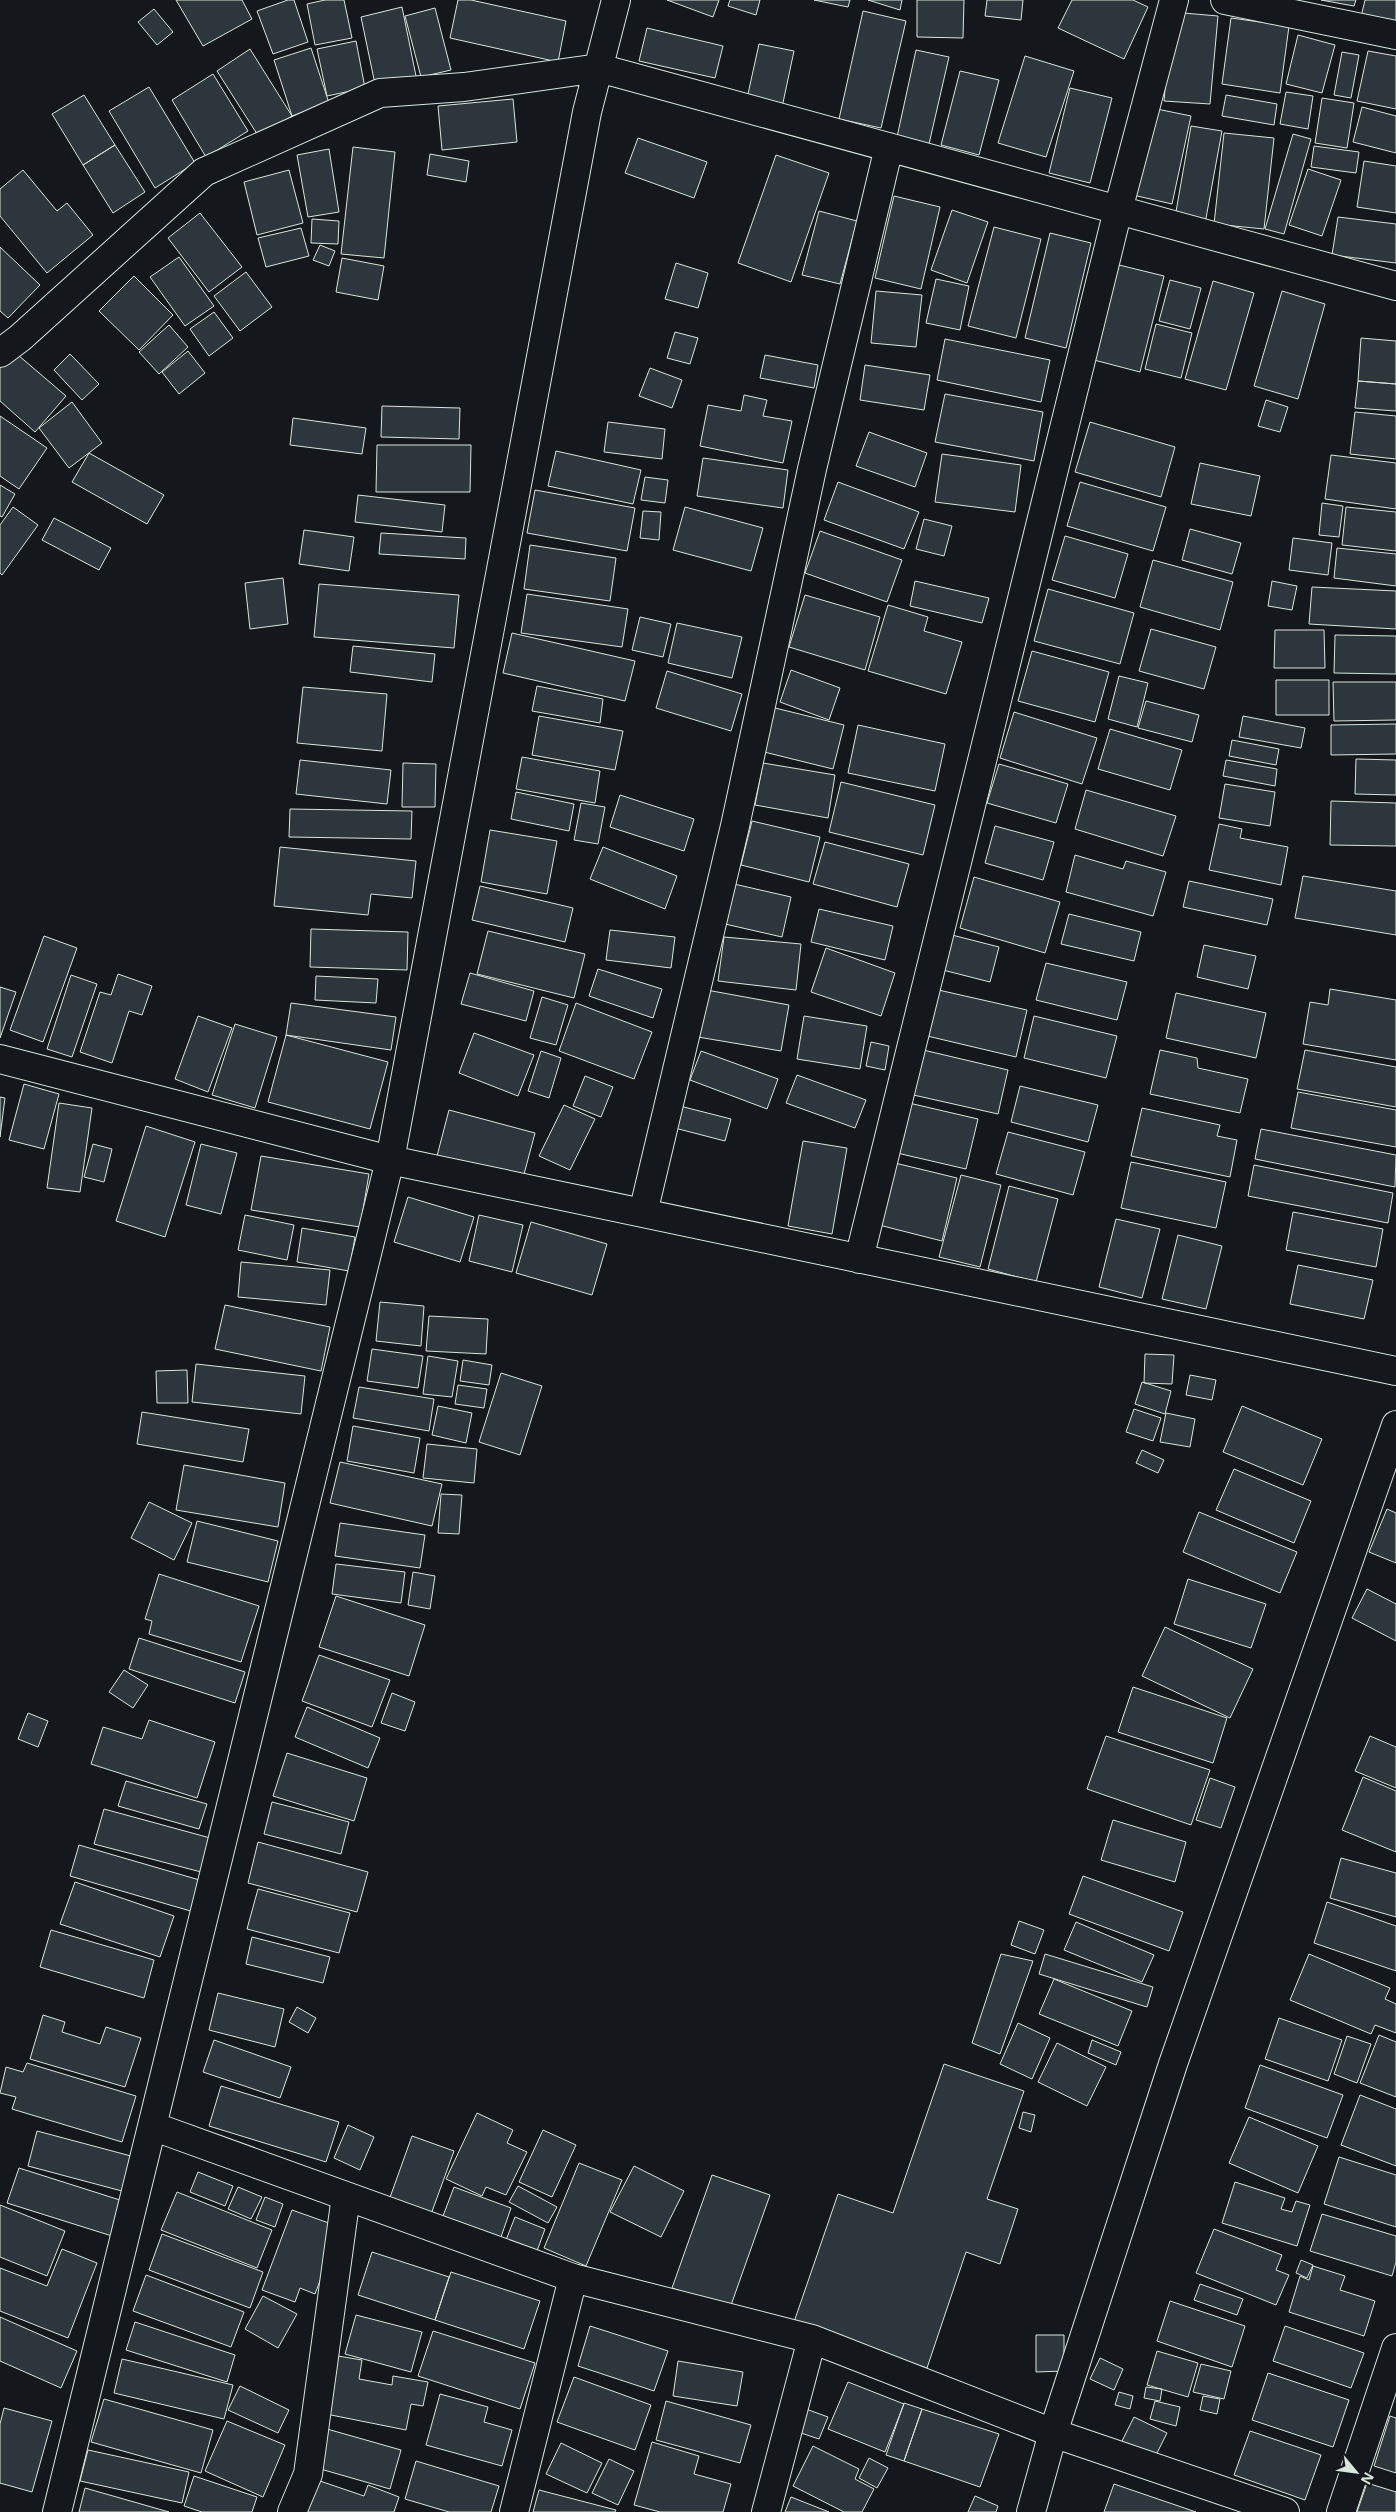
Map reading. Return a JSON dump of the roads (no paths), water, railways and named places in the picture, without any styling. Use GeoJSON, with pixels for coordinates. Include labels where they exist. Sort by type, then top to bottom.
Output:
{"type":"FeatureCollection","features":[{"type":"Feature","properties":{"kind":"street"},"geometry":{"type":"LineString","coordinates":[[57,2512],[390,1160],[586,122],[616,0]]}},
{"type":"Feature","properties":{"kind":"street"},"geometry":{"type":"LineString","coordinates":[[859,1259],[1118,210],[1174,0]]}},
{"type":"Feature","properties":{"kind":"street"},"geometry":{"type":"LineString","coordinates":[[1225,0],[1396,35]]}},
{"type":"Feature","properties":{"kind":"street"},"geometry":{"type":"LineString","coordinates":[[0,353],[20,338],[204,172],[380,93],[464,87],[599,68],[1396,286]]}},
{"type":"Feature","properties":{"kind":"street"},"geometry":{"type":"LineString","coordinates":[[643,1213],[735,826],[812,469],[889,147]]}},
{"type":"Feature","properties":{"kind":"street"},"geometry":{"type":"LineString","coordinates":[[0,1059],[390,1160],[1396,1371]]}},
{"type":"Feature","properties":{"kind":"street"},"geometry":{"type":"LineString","coordinates":[[1031,2512],[1053,2434],[1173,2064],[1396,1425]]}},
{"type":"Feature","properties":{"kind":"street"},"geometry":{"type":"LineString","coordinates":[[152,2126],[573,2278],[812,2339],[1053,2434],[1285,2512]]}},
{"type":"Feature","properties":{"kind":"street"},"geometry":{"type":"LineString","coordinates":[[292,2512],[308,2474],[346,2196]]}},
{"type":"Feature","properties":{"kind":"street"},"geometry":{"type":"LineString","coordinates":[[514,2512],[573,2278]]}},
{"type":"Feature","properties":{"kind":"street"},"geometry":{"type":"LineString","coordinates":[[766,2512],[812,2339]]}},
{"type":"Feature","properties":{"kind":"street"},"geometry":{"type":"LineString","coordinates":[[1341,2512],[1396,2348]]}}]}
